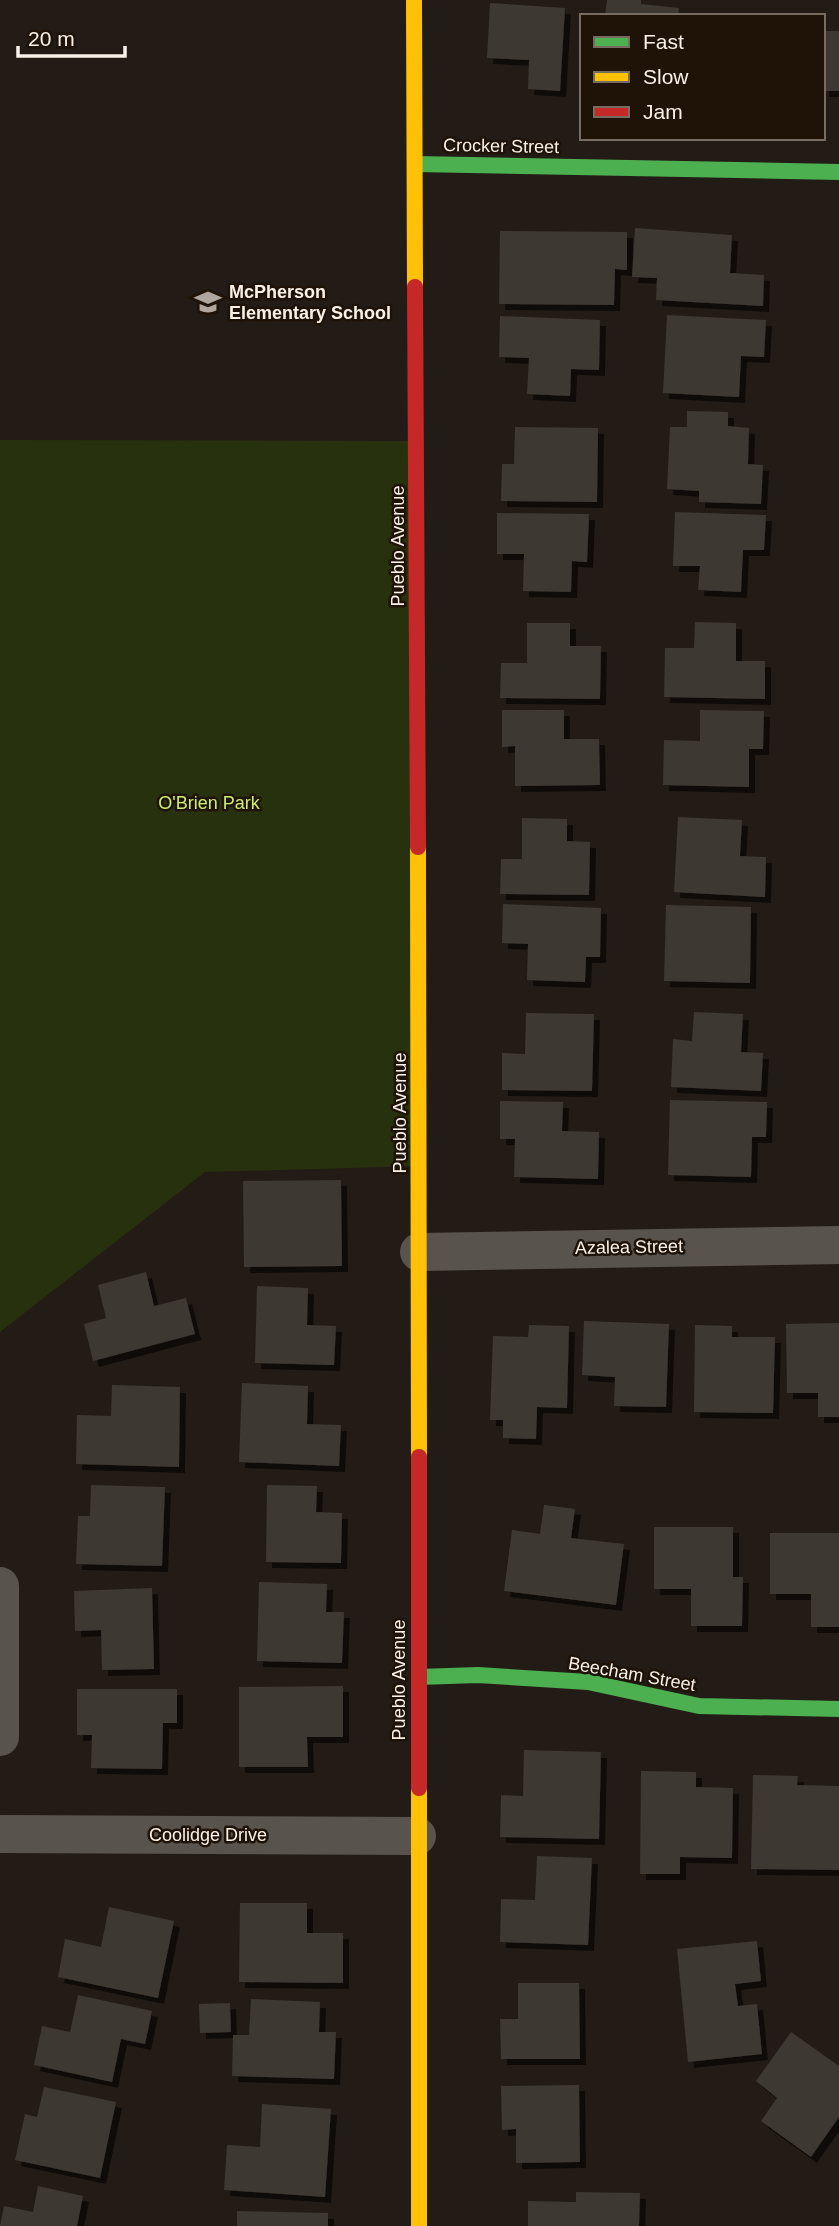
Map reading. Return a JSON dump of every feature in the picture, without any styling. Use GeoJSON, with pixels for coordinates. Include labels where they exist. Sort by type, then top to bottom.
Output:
{"type":"FeatureCollection","features":[{"type":"Feature","properties":{"kind":"street","name":"Pueblo Avenue"},"geometry":{"type":"LineString","coordinates":[[414,0],[419,1252],[419,2226]]}},
{"type":"Feature","properties":{"kind":"street","name":"Crocker Street"},"geometry":{"type":"LineString","coordinates":[[415,164],[839,172]]}},
{"type":"Feature","properties":{"kind":"street","name":"Azalea Street"},"geometry":{"type":"LineString","coordinates":[[419,1252],[839,1245]]}},
{"type":"Feature","properties":{"kind":"street"},"geometry":{"type":"LineString","coordinates":[[0,1586],[0,1737]]}},
{"type":"Feature","properties":{"kind":"street","name":"Beecham Street"},"geometry":{"type":"LineString","coordinates":[[419,1677],[478,1675],[588,1682],[698,1706],[839,1709]]}},
{"type":"Feature","properties":{"kind":"street","name":"Coolidge Drive"},"geometry":{"type":"LineString","coordinates":[[0,1834],[417,1836]]}},
{"type":"Feature","properties":{"kind":"green space","name":"O'Brien Park"},"geometry":{"type":"Polygon","coordinates":[[[0,440],[417,441],[419,1166],[205,1172],[0,1332],[0,440]]]}},
{"type":"Feature","properties":{"kind":"building"},"geometry":{"type":"Polygon","coordinates":[[[607,0],[641,0],[641,4],[679,8],[678,14],[605,14],[607,0]]]}},
{"type":"Feature","properties":{"kind":"building"},"geometry":{"type":"Polygon","coordinates":[[[490,3],[565,8],[560,91],[528,89],[529,60],[487,58],[490,3]]]}},
{"type":"Feature","properties":{"kind":"building"},"geometry":{"type":"Polygon","coordinates":[[[825,31],[839,31],[839,91],[825,91],[825,31]]]}},
{"type":"Feature","properties":{"kind":"building"},"geometry":{"type":"Polygon","coordinates":[[[635,228],[732,235],[730,273],[764,275],[763,306],[656,300],[657,278],[632,277],[635,228]]]}},
{"type":"Feature","properties":{"kind":"building"},"geometry":{"type":"Polygon","coordinates":[[[500,231],[627,232],[627,270],[615,269],[614,305],[499,304],[500,231]]]}},
{"type":"Feature","properties":{"kind":"building"},"geometry":{"type":"Polygon","coordinates":[[[667,315],[766,320],[764,357],[741,356],[739,397],[663,393],[667,315]]]}},
{"type":"Feature","properties":{"kind":"building"},"geometry":{"type":"Polygon","coordinates":[[[500,316],[600,320],[599,370],[571,369],[570,396],[527,394],[529,358],[499,357],[500,316]]]}},
{"type":"Feature","properties":{"kind":"building"},"geometry":{"type":"Polygon","coordinates":[[[687,411],[728,412],[728,426],[749,428],[748,464],[763,465],[761,504],[699,502],[699,491],[667,489],[670,427],[687,427],[687,411]]]}},
{"type":"Feature","properties":{"kind":"building"},"geometry":{"type":"Polygon","coordinates":[[[515,427],[598,428],[597,502],[501,501],[502,464],[514,464],[515,427]]]}},
{"type":"Feature","properties":{"kind":"building"},"geometry":{"type":"Polygon","coordinates":[[[675,512],[766,515],[764,550],[743,550],[741,592],[698,590],[700,566],[673,566],[675,512]]]}},
{"type":"Feature","properties":{"kind":"building"},"geometry":{"type":"Polygon","coordinates":[[[497,513],[589,514],[587,562],[572,561],[571,592],[523,591],[524,554],[497,554],[497,513]]]}},
{"type":"Feature","properties":{"kind":"building"},"geometry":{"type":"Polygon","coordinates":[[[695,622],[736,623],[736,661],[765,661],[765,699],[664,697],[665,648],[694,648],[695,622]]]}},
{"type":"Feature","properties":{"kind":"building"},"geometry":{"type":"Polygon","coordinates":[[[527,623],[570,623],[570,646],[601,646],[600,699],[500,698],[501,663],[527,663],[527,623]]]}},
{"type":"Feature","properties":{"kind":"building"},"geometry":{"type":"Polygon","coordinates":[[[502,710],[564,710],[564,739],[599,739],[600,785],[515,786],[515,746],[502,747],[502,710]]]}},
{"type":"Feature","properties":{"kind":"building"},"geometry":{"type":"Polygon","coordinates":[[[700,710],[764,711],[763,749],[749,749],[749,787],[663,785],[664,740],[700,741],[700,710]]]}},
{"type":"Feature","properties":{"kind":"building"},"geometry":{"type":"Polygon","coordinates":[[[678,817],[742,820],[740,856],[766,857],[765,897],[674,892],[678,817]]]}},
{"type":"Feature","properties":{"kind":"building"},"geometry":{"type":"Polygon","coordinates":[[[522,818],[567,819],[567,841],[590,842],[589,895],[500,894],[501,859],[522,859],[522,818]]]}},
{"type":"Feature","properties":{"kind":"building"},"geometry":{"type":"Polygon","coordinates":[[[503,904],[601,908],[600,957],[586,957],[585,982],[527,980],[528,944],[502,943],[503,904]]]}},
{"type":"Feature","properties":{"kind":"building"},"geometry":{"type":"Polygon","coordinates":[[[666,905],[751,907],[750,983],[664,981],[666,905]]]}},
{"type":"Feature","properties":{"kind":"building"},"geometry":{"type":"Polygon","coordinates":[[[694,1012],[743,1014],[741,1052],[763,1053],[761,1091],[671,1087],[673,1039],[692,1041],[694,1012]]]}},
{"type":"Feature","properties":{"kind":"building"},"geometry":{"type":"Polygon","coordinates":[[[526,1013],[594,1014],[592,1091],[502,1090],[502,1053],[525,1054],[526,1013]]]}},
{"type":"Feature","properties":{"kind":"building"},"geometry":{"type":"Polygon","coordinates":[[[670,1100],[767,1102],[766,1137],[752,1137],[751,1177],[668,1175],[670,1100]]]}},
{"type":"Feature","properties":{"kind":"building"},"geometry":{"type":"Polygon","coordinates":[[[500,1101],[563,1102],[562,1131],[599,1132],[598,1179],[514,1177],[515,1139],[500,1139],[500,1101]]]}},
{"type":"Feature","properties":{"kind":"building"},"geometry":{"type":"Polygon","coordinates":[[[341,1180],[342,1266],[244,1267],[243,1181],[341,1180]]]}},
{"type":"Feature","properties":{"kind":"building"},"geometry":{"type":"Polygon","coordinates":[[[146,1272],[154,1306],[186,1298],[195,1334],[93,1361],[84,1324],[106,1318],[98,1285],[146,1272]]]}},
{"type":"Feature","properties":{"kind":"building"},"geometry":{"type":"Polygon","coordinates":[[[257,1286],[308,1288],[307,1325],[336,1326],[334,1365],[255,1363],[257,1286]]]}},
{"type":"Feature","properties":{"kind":"building"},"geometry":{"type":"Polygon","coordinates":[[[584,1321],[669,1324],[666,1407],[614,1406],[615,1377],[582,1375],[584,1321]]]}},
{"type":"Feature","properties":{"kind":"building"},"geometry":{"type":"Polygon","coordinates":[[[839,1323],[839,1417],[818,1417],[818,1393],[787,1393],[786,1324],[839,1323]]]}},
{"type":"Feature","properties":{"kind":"building"},"geometry":{"type":"Polygon","coordinates":[[[529,1325],[569,1326],[567,1408],[537,1407],[536,1439],[503,1438],[503,1420],[490,1420],[493,1336],[528,1337],[529,1325]]]}},
{"type":"Feature","properties":{"kind":"building"},"geometry":{"type":"Polygon","coordinates":[[[695,1325],[732,1326],[732,1337],[775,1337],[773,1413],[694,1412],[695,1325]]]}},
{"type":"Feature","properties":{"kind":"building"},"geometry":{"type":"Polygon","coordinates":[[[242,1383],[308,1386],[307,1424],[341,1425],[339,1466],[239,1462],[242,1383]]]}},
{"type":"Feature","properties":{"kind":"building"},"geometry":{"type":"Polygon","coordinates":[[[112,1385],[180,1387],[179,1467],[76,1464],[77,1415],[111,1416],[112,1385]]]}},
{"type":"Feature","properties":{"kind":"building"},"geometry":{"type":"Polygon","coordinates":[[[91,1485],[165,1487],[162,1566],[76,1564],[78,1516],[90,1516],[91,1485]]]}},
{"type":"Feature","properties":{"kind":"building"},"geometry":{"type":"Polygon","coordinates":[[[267,1485],[317,1486],[316,1512],[342,1513],[341,1563],[266,1562],[267,1485]]]}},
{"type":"Feature","properties":{"kind":"building"},"geometry":{"type":"Polygon","coordinates":[[[544,1505],[575,1509],[571,1538],[624,1544],[616,1605],[504,1591],[512,1530],[540,1534],[544,1505]]]}},
{"type":"Feature","properties":{"kind":"building"},"geometry":{"type":"Polygon","coordinates":[[[654,1527],[733,1527],[733,1577],[743,1577],[742,1626],[691,1626],[691,1589],[654,1589],[654,1527]]]}},
{"type":"Feature","properties":{"kind":"building"},"geometry":{"type":"Polygon","coordinates":[[[770,1533],[839,1533],[839,1627],[811,1627],[811,1594],[770,1594],[770,1533]]]}},
{"type":"Feature","properties":{"kind":"building"},"geometry":{"type":"Polygon","coordinates":[[[259,1582],[327,1584],[326,1612],[344,1612],[342,1663],[257,1661],[259,1582]]]}},
{"type":"Feature","properties":{"kind":"building"},"geometry":{"type":"Polygon","coordinates":[[[152,1588],[154,1669],[102,1670],[101,1630],[75,1631],[74,1591],[152,1588]]]}},
{"type":"Feature","properties":{"kind":"building"},"geometry":{"type":"Polygon","coordinates":[[[343,1686],[343,1737],[307,1737],[308,1767],[239,1767],[239,1687],[343,1686]]]}},
{"type":"Feature","properties":{"kind":"building"},"geometry":{"type":"Polygon","coordinates":[[[77,1689],[177,1689],[177,1723],[163,1723],[162,1769],[91,1768],[92,1735],[77,1735],[77,1689]]]}},
{"type":"Feature","properties":{"kind":"building"},"geometry":{"type":"Polygon","coordinates":[[[524,1750],[601,1752],[599,1839],[500,1837],[501,1795],[523,1796],[524,1750]]]}},
{"type":"Feature","properties":{"kind":"building"},"geometry":{"type":"Polygon","coordinates":[[[641,1771],[696,1772],[696,1787],[733,1788],[732,1858],[680,1857],[680,1874],[640,1874],[641,1771]]]}},
{"type":"Feature","properties":{"kind":"building"},"geometry":{"type":"Polygon","coordinates":[[[753,1775],[798,1776],[797,1785],[839,1786],[839,1870],[751,1869],[753,1775]]]}},
{"type":"Feature","properties":{"kind":"building"},"geometry":{"type":"Polygon","coordinates":[[[537,1856],[592,1858],[588,1945],[500,1942],[501,1899],[535,1900],[537,1856]]]}},
{"type":"Feature","properties":{"kind":"building"},"geometry":{"type":"Polygon","coordinates":[[[240,1903],[307,1903],[307,1933],[343,1933],[343,1983],[239,1982],[240,1903]]]}},
{"type":"Feature","properties":{"kind":"building"},"geometry":{"type":"Polygon","coordinates":[[[109,1907],[174,1921],[158,1998],[58,1977],[65,1939],[101,1947],[109,1907]]]}},
{"type":"Feature","properties":{"kind":"building"},"geometry":{"type":"Polygon","coordinates":[[[757,1941],[761,1981],[735,1984],[738,2006],[757,2004],[762,2054],[688,2062],[677,1949],[757,1941]]]}},
{"type":"Feature","properties":{"kind":"building"},"geometry":{"type":"Polygon","coordinates":[[[518,1983],[579,1983],[580,2059],[501,2059],[500,2019],[518,2019],[518,1983]]]}},
{"type":"Feature","properties":{"kind":"building"},"geometry":{"type":"Polygon","coordinates":[[[78,1995],[152,2011],[145,2044],[121,2039],[112,2082],[34,2065],[42,2026],[70,2032],[78,1995]]]}},
{"type":"Feature","properties":{"kind":"building"},"geometry":{"type":"Polygon","coordinates":[[[251,1999],[320,2002],[319,2032],[336,2032],[334,2079],[232,2076],[233,2035],[249,2035],[251,1999]]]}},
{"type":"Feature","properties":{"kind":"building"},"geometry":{"type":"Polygon","coordinates":[[[230,2003],[231,2032],[200,2033],[199,2004],[230,2003]]]}},
{"type":"Feature","properties":{"kind":"building"},"geometry":{"type":"Polygon","coordinates":[[[791,2032],[839,2066],[839,2117],[811,2157],[761,2121],[777,2098],[756,2081],[791,2032]]]}},
{"type":"Feature","properties":{"kind":"building"},"geometry":{"type":"Polygon","coordinates":[[[579,2085],[580,2162],[516,2163],[516,2129],[502,2130],[501,2086],[579,2085]]]}},
{"type":"Feature","properties":{"kind":"building"},"geometry":{"type":"Polygon","coordinates":[[[44,2087],[116,2102],[100,2178],[15,2160],[25,2114],[37,2117],[44,2087]]]}},
{"type":"Feature","properties":{"kind":"building"},"geometry":{"type":"Polygon","coordinates":[[[262,2104],[331,2109],[325,2197],[224,2190],[227,2145],[260,2147],[262,2104]]]}},
{"type":"Feature","properties":{"kind":"building"},"geometry":{"type":"Polygon","coordinates":[[[38,2186],[83,2196],[77,2226],[0,2226],[4,2206],[33,2212],[38,2186]]]}},
{"type":"Feature","properties":{"kind":"building"},"geometry":{"type":"Polygon","coordinates":[[[576,2192],[640,2193],[639,2226],[528,2226],[528,2201],[576,2202],[576,2192]]]}},
{"type":"Feature","properties":{"kind":"building"},"geometry":{"type":"Polygon","coordinates":[[[237,2211],[328,2213],[328,2226],[237,2226],[237,2211]]]}},
{"type":"Feature","properties":{"kind":"traffic: fast"},"geometry":{"type":"LineString","coordinates":[[415,164],[839,172]]}},
{"type":"Feature","properties":{"kind":"traffic: fast"},"geometry":{"type":"LineString","coordinates":[[419,1677],[478,1675],[588,1682],[699,1706],[839,1709]]}},
{"type":"Feature","properties":{"kind":"traffic: slow"},"geometry":{"type":"LineString","coordinates":[[414,0],[415,287]]}},
{"type":"Feature","properties":{"kind":"traffic: slow"},"geometry":{"type":"LineString","coordinates":[[418,847],[419,1457]]}},
{"type":"Feature","properties":{"kind":"traffic: slow"},"geometry":{"type":"LineString","coordinates":[[419,1788],[419,2226]]}},
{"type":"Feature","properties":{"kind":"traffic: jam"},"geometry":{"type":"LineString","coordinates":[[415,287],[418,847]]}},
{"type":"Feature","properties":{"kind":"traffic: jam"},"geometry":{"type":"LineString","coordinates":[[419,1457],[419,1788]]}},
{"type":"Feature","properties":{"kind":"place","name":"McPherson Elementary School"},"geometry":{"type":"Point","coordinates":[208,302]}}]}
